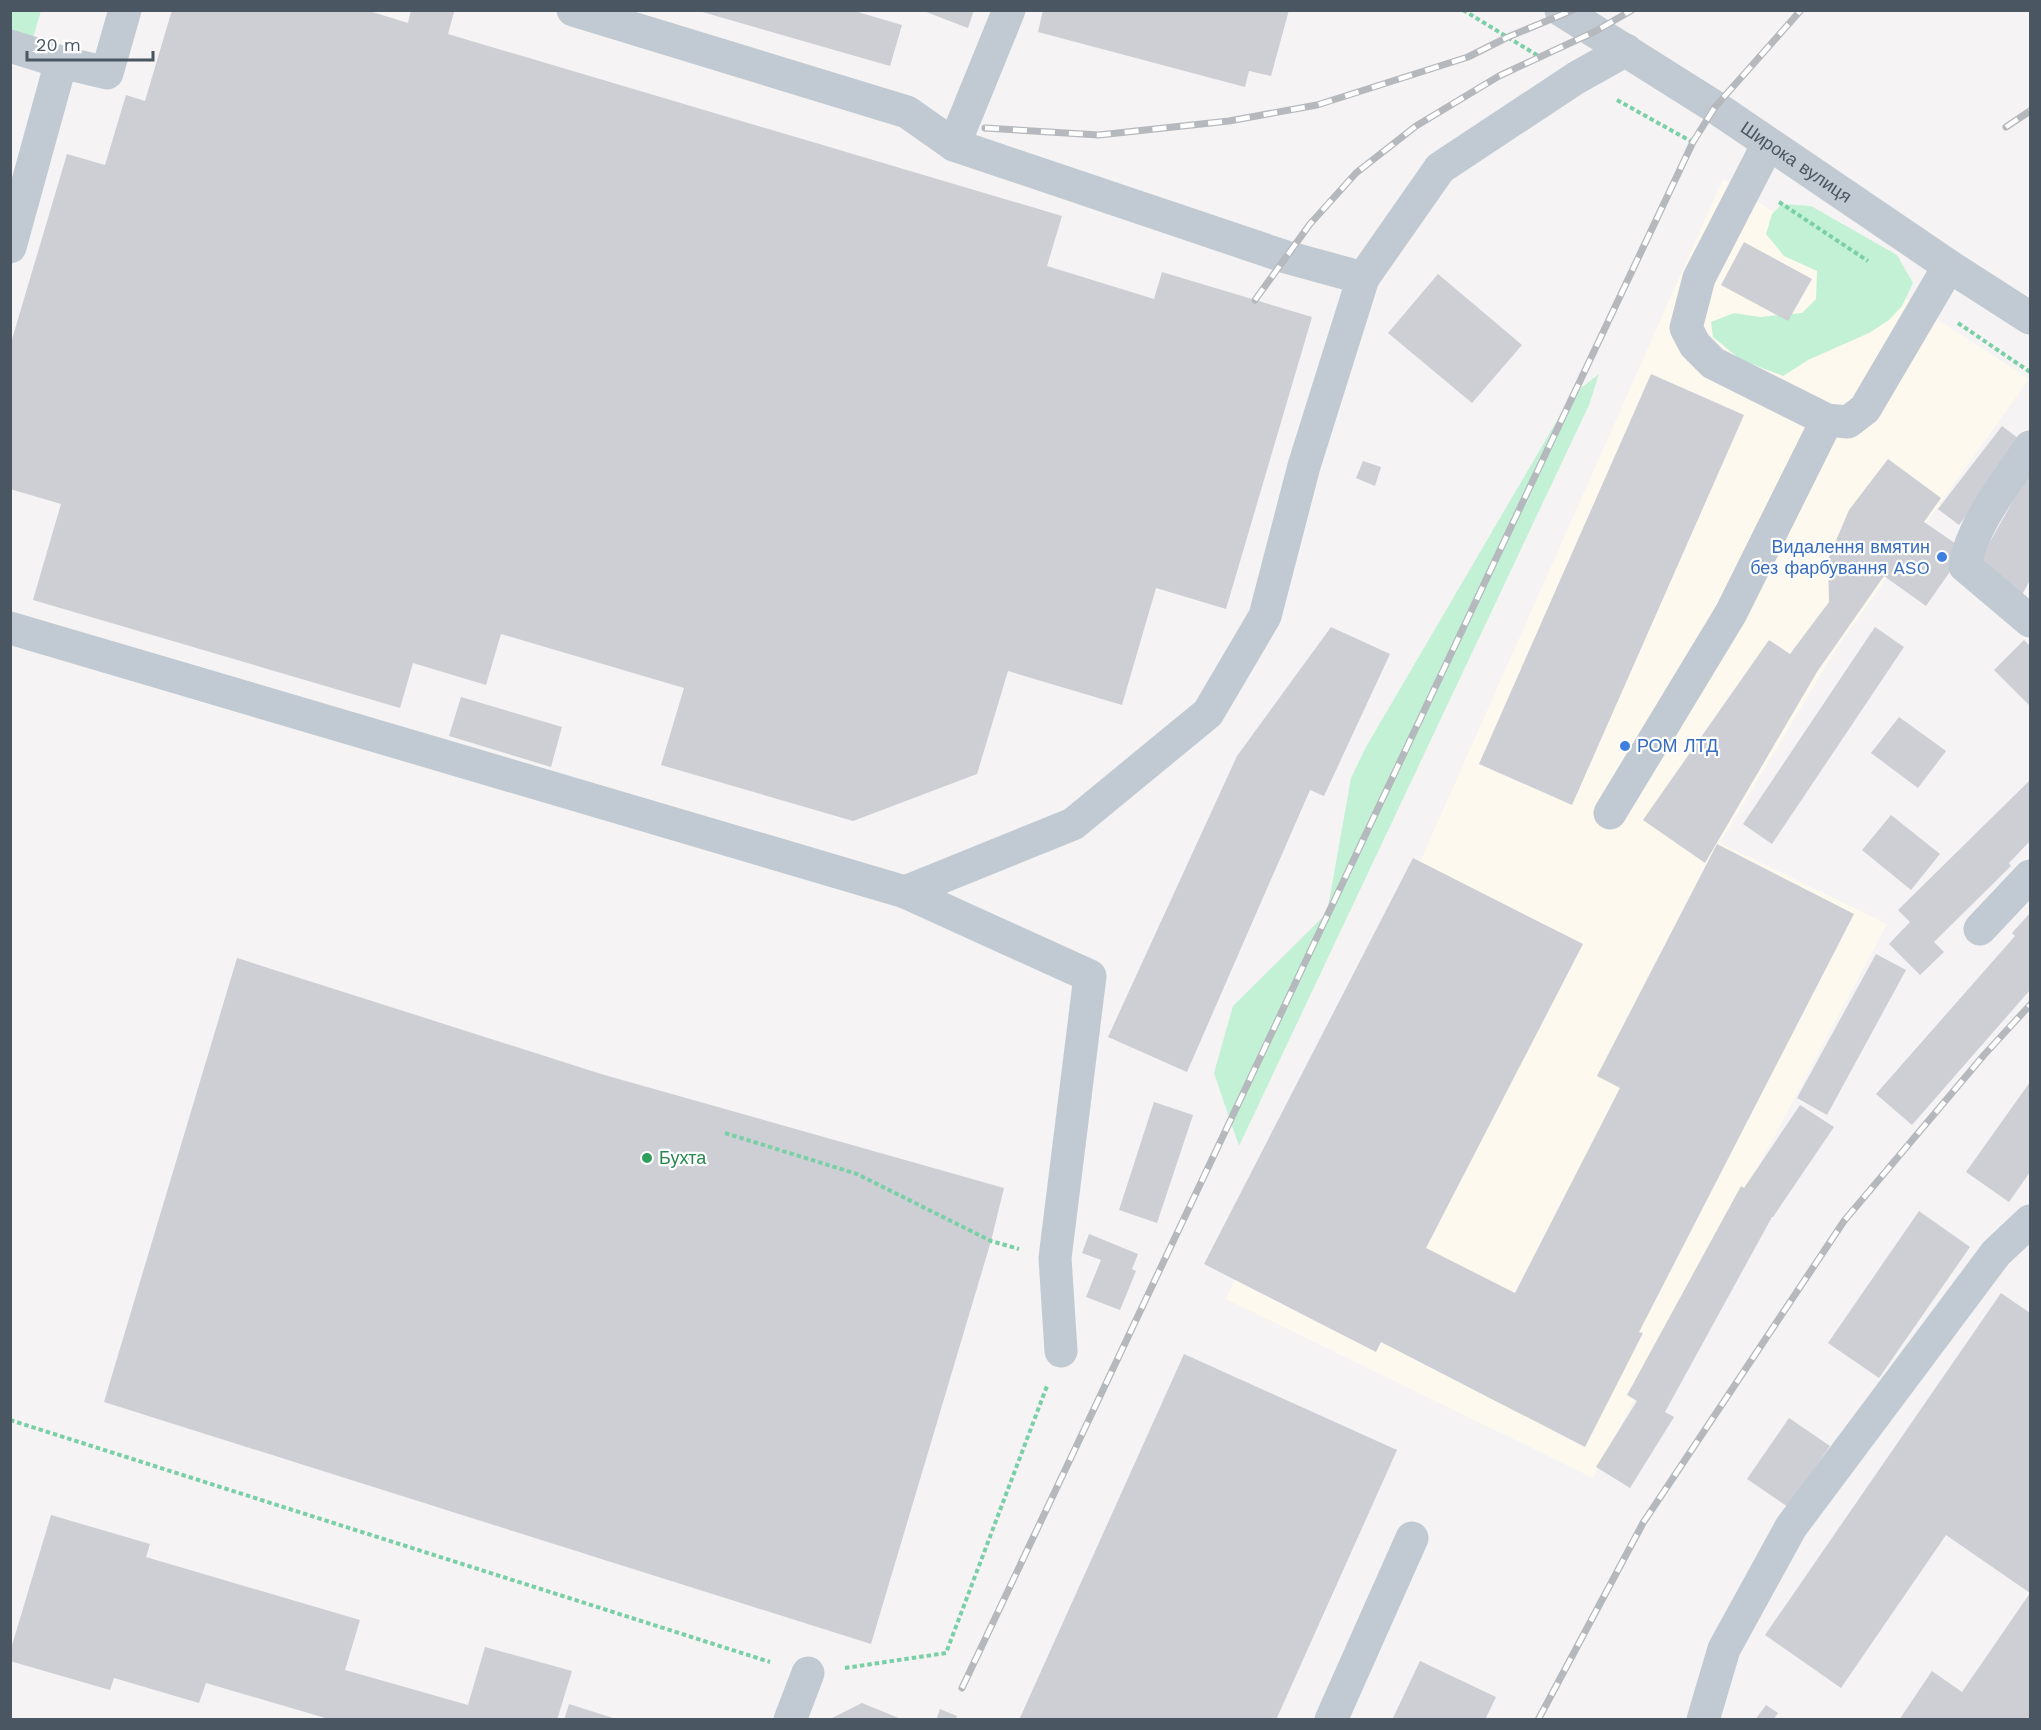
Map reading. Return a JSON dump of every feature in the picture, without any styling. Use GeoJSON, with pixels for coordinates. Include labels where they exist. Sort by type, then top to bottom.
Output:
{"type":"FeatureCollection","features":[{"type":"Feature","properties":{"kind":"street"},"geometry":{"type":"LineString","coordinates":[[10,46],[107,73],[125,10]]}},
{"type":"Feature","properties":{"kind":"street"},"geometry":{"type":"LineString","coordinates":[[573,10],[907,112],[954,144],[1286,257],[1363,278]]}},
{"type":"Feature","properties":{"kind":"street"},"geometry":{"type":"LineString","coordinates":[[954,144],[1009,10]]}},
{"type":"Feature","properties":{"kind":"street","name":"Широка вулиця"},"geometry":{"type":"LineString","coordinates":[[1561,10],[1715,107],[1949,266],[2031,318]]}},
{"type":"Feature","properties":{"kind":"street"},"geometry":{"type":"LineString","coordinates":[[904,892],[1073,824],[1208,712],[1265,616],[1304,465],[1363,278],[1440,168],[1576,78],[1626,50]]}},
{"type":"Feature","properties":{"kind":"street"},"geometry":{"type":"LineString","coordinates":[[10,247],[61,62]]}},
{"type":"Feature","properties":{"kind":"street"},"geometry":{"type":"LineString","coordinates":[[1768,144],[1699,278],[1686,328],[1695,345],[1713,363],[1827,420],[1848,422],[1865,409],[1949,266]]}},
{"type":"Feature","properties":{"kind":"street"},"geometry":{"type":"LineString","coordinates":[[1610,813],[1731,613],[1827,420]]}},
{"type":"Feature","properties":{"kind":"street"},"geometry":{"type":"LineString","coordinates":[[2029,617],[1965,567],[1966,558],[1981,522],[2031,447]]}},
{"type":"Feature","properties":{"kind":"street"},"geometry":{"type":"LineString","coordinates":[[10,628],[904,892],[1090,976],[1055,1258],[1060,1351]]}},
{"type":"Feature","properties":{"kind":"street"},"geometry":{"type":"LineString","coordinates":[[1980,929],[2031,876]]}},
{"type":"Feature","properties":{"kind":"street"},"geometry":{"type":"LineString","coordinates":[[1703,1719],[1724,1649],[1791,1527],[1996,1253],[2031,1221]]}},
{"type":"Feature","properties":{"kind":"street"},"geometry":{"type":"LineString","coordinates":[[1330,1719],[1412,1538]]}},
{"type":"Feature","properties":{"kind":"street"},"geometry":{"type":"LineString","coordinates":[[790,1719],[808,1674]]}},
{"type":"Feature","properties":{"kind":"path"},"geometry":{"type":"LineString","coordinates":[[724,1133],[857,1174],[991,1241],[1055,1258]]}},
{"type":"Feature","properties":{"kind":"path"},"geometry":{"type":"LineString","coordinates":[[10,1420],[808,1674],[946,1653],[1060,1351]]}},
{"type":"Feature","properties":{"kind":"shaded area","name":"РОМ ЛТД"},"geometry":{"type":"Polygon","coordinates":[[[1723,179],[2029,379],[1836,649],[1720,843],[1887,924],[1593,1478],[1226,1299],[1723,179]]]}},
{"type":"Feature","properties":{"kind":"green space"},"geometry":{"type":"Polygon","coordinates":[[[10,11],[41,11],[32,41],[11,32],[10,11]]]}},
{"type":"Feature","properties":{"kind":"green space"},"geometry":{"type":"Polygon","coordinates":[[[1782,204],[1811,206],[1897,255],[1913,283],[1902,306],[1889,320],[1869,333],[1808,360],[1783,376],[1741,360],[1713,337],[1711,322],[1734,313],[1760,317],[1802,313],[1816,299],[1817,271],[1784,256],[1766,234],[1772,214],[1782,204]]]}},
{"type":"Feature","properties":{"kind":"green space"},"geometry":{"type":"Polygon","coordinates":[[[1599,374],[1589,405],[1239,1146],[1214,1073],[1233,1006],[1327,913],[1351,778],[1366,747],[1572,395],[1599,374]]]}},
{"type":"Feature","properties":{"kind":"building"},"geometry":{"type":"Polygon","coordinates":[[[172,10],[366,10],[408,23],[411,10],[451,10],[454,12],[448,34],[1062,216],[1047,266],[1154,299],[1162,272],[1312,317],[1226,609],[1156,588],[1122,705],[1008,671],[977,774],[853,821],[661,765],[684,688],[501,634],[486,685],[413,663],[400,708],[33,600],[61,504],[10,489],[10,346],[67,154],[105,165],[126,95],[145,101],[172,10]]]}},
{"type":"Feature","properties":{"kind":"building"},"geometry":{"type":"Polygon","coordinates":[[[851,10],[902,25],[890,66],[699,11],[851,10]]]}},
{"type":"Feature","properties":{"kind":"building"},"geometry":{"type":"Polygon","coordinates":[[[921,10],[974,10],[968,28],[921,10]]]}},
{"type":"Feature","properties":{"kind":"building"},"geometry":{"type":"Polygon","coordinates":[[[1043,10],[1289,10],[1271,76],[1249,71],[1245,87],[1038,32],[1043,10]]]}},
{"type":"Feature","properties":{"kind":"building"},"geometry":{"type":"Polygon","coordinates":[[[1744,242],[1812,279],[1788,321],[1721,285],[1744,242]]]}},
{"type":"Feature","properties":{"kind":"building"},"geometry":{"type":"Polygon","coordinates":[[[1438,274],[1522,345],[1472,403],[1388,333],[1438,274]]]}},
{"type":"Feature","properties":{"kind":"building"},"geometry":{"type":"Polygon","coordinates":[[[1651,374],[1744,415],[1572,805],[1479,764],[1651,374]]]}},
{"type":"Feature","properties":{"kind":"building"},"geometry":{"type":"Polygon","coordinates":[[[2002,426],[2023,442],[1959,525],[1938,509],[2002,426]]]}},
{"type":"Feature","properties":{"kind":"building"},"geometry":{"type":"Polygon","coordinates":[[[1888,459],[1941,498],[1924,522],[1965,550],[1926,606],[1884,576],[1817,672],[1705,863],[1643,820],[1769,640],[1790,654],[1829,602],[1828,559],[1849,510],[1888,459]]]}},
{"type":"Feature","properties":{"kind":"building"},"geometry":{"type":"Polygon","coordinates":[[[1363,461],[1381,467],[1375,486],[1356,478],[1363,461]]]}},
{"type":"Feature","properties":{"kind":"building"},"geometry":{"type":"Polygon","coordinates":[[[2030,471],[2030,580],[2022,595],[1975,568],[2030,471]]]}},
{"type":"Feature","properties":{"kind":"building"},"geometry":{"type":"Polygon","coordinates":[[[1331,627],[1390,654],[1324,796],[1310,790],[1187,1072],[1108,1037],[1237,756],[1331,627]]]}},
{"type":"Feature","properties":{"kind":"building"},"geometry":{"type":"Polygon","coordinates":[[[1875,627],[1904,647],[1772,844],[1743,824],[1875,627]]]}},
{"type":"Feature","properties":{"kind":"building"},"geometry":{"type":"Polygon","coordinates":[[[2024,640],[2030,646],[2030,706],[1994,670],[2024,640]]]}},
{"type":"Feature","properties":{"kind":"building"},"geometry":{"type":"Polygon","coordinates":[[[461,697],[562,727],[551,767],[449,736],[461,697]]]}},
{"type":"Feature","properties":{"kind":"building"},"geometry":{"type":"Polygon","coordinates":[[[1899,717],[1946,751],[1918,788],[1871,753],[1899,717]]]}},
{"type":"Feature","properties":{"kind":"building"},"geometry":{"type":"Polygon","coordinates":[[[2030,780],[2030,841],[2009,863],[2011,866],[1934,942],[1944,952],[1920,975],[1889,944],[1910,922],[1898,910],[2030,780]]]}},
{"type":"Feature","properties":{"kind":"building"},"geometry":{"type":"Polygon","coordinates":[[[1891,815],[1940,854],[1911,890],[1862,850],[1891,815]]]}},
{"type":"Feature","properties":{"kind":"building"},"geometry":{"type":"Polygon","coordinates":[[[1717,844],[1854,914],[1639,1332],[1643,1333],[1585,1447],[1381,1342],[1376,1352],[1204,1264],[1413,858],[1583,944],[1426,1248],[1515,1293],[1620,1088],[1597,1076],[1717,844]]]}},
{"type":"Feature","properties":{"kind":"building"},"geometry":{"type":"Polygon","coordinates":[[[2030,913],[2030,990],[1912,1125],[1876,1094],[2015,936],[2012,933],[2030,913]]]}},
{"type":"Feature","properties":{"kind":"building"},"geometry":{"type":"Polygon","coordinates":[[[1876,954],[1906,970],[1827,1115],[1797,1098],[1876,954]]]}},
{"type":"Feature","properties":{"kind":"building"},"geometry":{"type":"Polygon","coordinates":[[[237,958],[601,1074],[1004,1188],[991,1241],[871,1644],[104,1402],[237,958]]]}},
{"type":"Feature","properties":{"kind":"building"},"geometry":{"type":"Polygon","coordinates":[[[2030,1082],[2030,1172],[2009,1202],[1966,1172],[2030,1082]]]}},
{"type":"Feature","properties":{"kind":"building"},"geometry":{"type":"Polygon","coordinates":[[[1154,1102],[1193,1115],[1157,1223],[1119,1210],[1154,1102]]]}},
{"type":"Feature","properties":{"kind":"building"},"geometry":{"type":"Polygon","coordinates":[[[1800,1105],[1834,1127],[1772,1217],[1665,1412],[1674,1417],[1630,1488],[1596,1467],[1637,1401],[1627,1395],[1741,1186],[1744,1188],[1800,1105]]]}},
{"type":"Feature","properties":{"kind":"building"},"geometry":{"type":"Polygon","coordinates":[[[1919,1211],[1970,1247],[1879,1378],[1828,1343],[1919,1211]]]}},
{"type":"Feature","properties":{"kind":"building"},"geometry":{"type":"Polygon","coordinates":[[[1089,1234],[1138,1254],[1132,1269],[1136,1271],[1120,1310],[1086,1297],[1101,1260],[1082,1253],[1089,1234]]]}},
{"type":"Feature","properties":{"kind":"building"},"geometry":{"type":"Polygon","coordinates":[[[2001,1293],[2030,1313],[2030,1593],[1946,1535],[1841,1688],[1765,1635],[2001,1293]]]}},
{"type":"Feature","properties":{"kind":"building"},"geometry":{"type":"Polygon","coordinates":[[[1184,1354],[1397,1450],[1276,1720],[1019,1720],[1184,1354]]]}},
{"type":"Feature","properties":{"kind":"building"},"geometry":{"type":"Polygon","coordinates":[[[1789,1418],[1830,1446],[1788,1507],[1747,1479],[1789,1418]]]}},
{"type":"Feature","properties":{"kind":"building"},"geometry":{"type":"Polygon","coordinates":[[[51,1515],[150,1544],[146,1557],[360,1620],[345,1670],[468,1705],[485,1647],[572,1671],[557,1720],[332,1720],[206,1683],[199,1703],[114,1678],[110,1690],[10,1661],[10,1652],[51,1515]]]}},
{"type":"Feature","properties":{"kind":"building"},"geometry":{"type":"Polygon","coordinates":[[[2030,1593],[2030,1720],[1899,1720],[1932,1671],[1962,1692],[2030,1593]]]}},
{"type":"Feature","properties":{"kind":"building"},"geometry":{"type":"Polygon","coordinates":[[[1420,1661],[1496,1697],[1485,1720],[1392,1720],[1420,1661]]]}},
{"type":"Feature","properties":{"kind":"building"},"geometry":{"type":"Polygon","coordinates":[[[862,1703],[901,1719],[901,1720],[828,1720],[862,1703]]]}},
{"type":"Feature","properties":{"kind":"building"},"geometry":{"type":"Polygon","coordinates":[[[569,1704],[613,1718],[612,1720],[564,1720],[569,1704]]]}},
{"type":"Feature","properties":{"kind":"building"},"geometry":{"type":"Polygon","coordinates":[[[1766,1705],[1778,1713],[1773,1720],[1755,1720],[1766,1705]]]}},
{"type":"Feature","properties":{"kind":"building"},"geometry":{"type":"Polygon","coordinates":[[[940,1709],[957,1716],[955,1720],[936,1720],[940,1709]]]}},
{"type":"Feature","properties":{"kind":"railway"},"geometry":{"type":"LineString","coordinates":[[985,128],[1099,135],[1229,121],[1317,105],[1468,57],[1508,37],[1573,10]]}},
{"type":"Feature","properties":{"kind":"railway"},"geometry":{"type":"LineString","coordinates":[[1255,300],[1310,224],[1356,173],[1416,126],[1499,76],[1596,31],[1632,10]]}},
{"type":"Feature","properties":{"kind":"railway"},"geometry":{"type":"LineString","coordinates":[[962,1688],[1693,142],[1715,107],[1801,10]]}},
{"type":"Feature","properties":{"kind":"railway"},"geometry":{"type":"LineString","coordinates":[[2006,127],[2030,111]]}},
{"type":"Feature","properties":{"kind":"railway"},"geometry":{"type":"LineString","coordinates":[[1538,1720],[1643,1523],[1844,1221],[1984,1055],[2030,1005]]}},
{"type":"Feature","properties":{"kind":"place","name":"Видалення вмятин без фарбування ASO"},"geometry":{"type":"Point","coordinates":[1942,557]}},
{"type":"Feature","properties":{"kind":"place","name":"РОМ ЛТД"},"geometry":{"type":"Point","coordinates":[1625,746]}},
{"type":"Feature","properties":{"kind":"place","name":"Бухта"},"geometry":{"type":"Point","coordinates":[647,1158]}}]}
